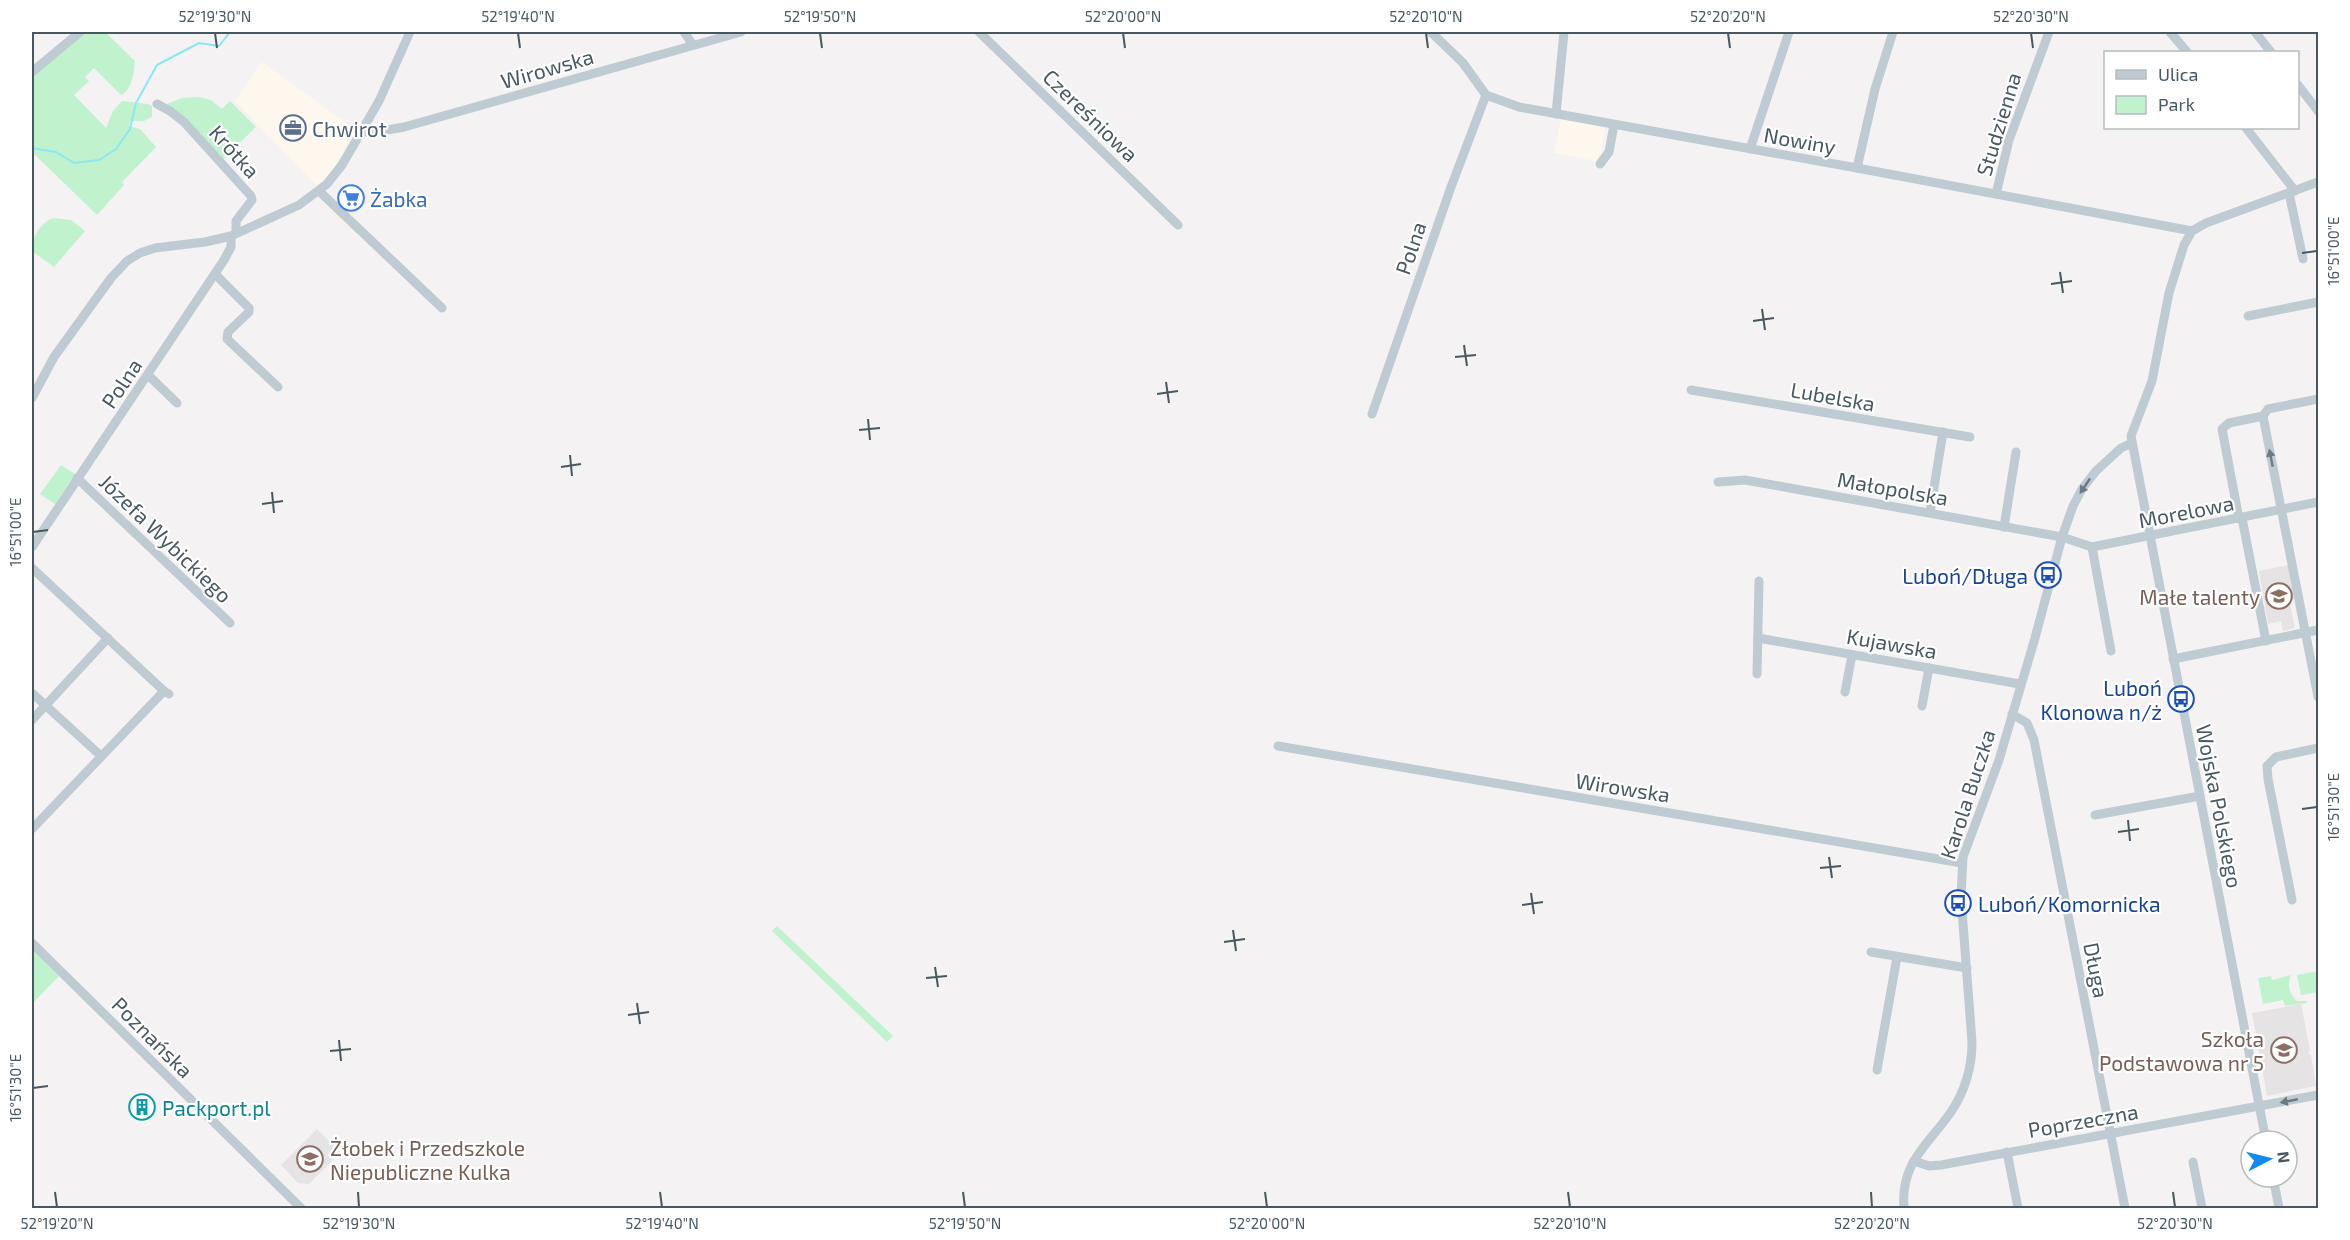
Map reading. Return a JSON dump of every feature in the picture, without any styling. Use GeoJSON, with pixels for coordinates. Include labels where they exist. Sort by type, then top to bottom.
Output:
{"type":"FeatureCollection","features":[{"type":"Feature","properties":{"kind":"street"},"geometry":{"type":"LineString","coordinates":[[32,72],[80,32]]}},
{"type":"Feature","properties":{"kind":"street"},"geometry":{"type":"LineString","coordinates":[[32,398],[56,354],[114,275],[128,261],[140,253],[156,248],[205,242],[234,234],[294,207],[320,191],[337,173],[379,101],[410,32]]}},
{"type":"Feature","properties":{"kind":"street"},"geometry":{"type":"LineString","coordinates":[[684,32],[693,45]]}},
{"type":"Feature","properties":{"kind":"street","name":"Wirowska"},"geometry":{"type":"LineString","coordinates":[[362,131],[371,133],[404,127],[741,32]]}},
{"type":"Feature","properties":{"kind":"street","name":"Czereśniowa"},"geometry":{"type":"LineString","coordinates":[[979,32],[1178,225]]}},
{"type":"Feature","properties":{"kind":"street"},"geometry":{"type":"LineString","coordinates":[[1431,32],[1463,63],[1486,94]]}},
{"type":"Feature","properties":{"kind":"street"},"geometry":{"type":"LineString","coordinates":[[1556,114],[1564,32]]}},
{"type":"Feature","properties":{"kind":"street"},"geometry":{"type":"LineString","coordinates":[[1750,149],[1789,32]]}},
{"type":"Feature","properties":{"kind":"street"},"geometry":{"type":"LineString","coordinates":[[1857,168],[1875,89],[1893,32]]}},
{"type":"Feature","properties":{"kind":"street","name":"Studzienna"},"geometry":{"type":"LineString","coordinates":[[1996,194],[2009,140],[2049,32]]}},
{"type":"Feature","properties":{"kind":"street"},"geometry":{"type":"LineString","coordinates":[[2170,32],[2186,51]]}},
{"type":"Feature","properties":{"kind":"street"},"geometry":{"type":"LineString","coordinates":[[2255,32],[2270,51]]}},
{"type":"Feature","properties":{"kind":"street"},"geometry":{"type":"LineString","coordinates":[[2299,86],[2319,111]]}},
{"type":"Feature","properties":{"kind":"street","name":"Nowiny"},"geometry":{"type":"LineString","coordinates":[[1486,94],[1519,107],[2192,231]]}},
{"type":"Feature","properties":{"kind":"street","name":"Polna"},"geometry":{"type":"LineString","coordinates":[[1376,411],[1447,197],[1486,94]]}},
{"type":"Feature","properties":{"kind":"street","name":"Krótka"},"geometry":{"type":"LineString","coordinates":[[157,104],[184,122],[250,194],[252,200],[236,223],[234,234]]}},
{"type":"Feature","properties":{"kind":"street"},"geometry":{"type":"LineString","coordinates":[[1600,164],[1609,152],[1614,125]]}},
{"type":"Feature","properties":{"kind":"street"},"geometry":{"type":"LineString","coordinates":[[2247,129],[2292,192],[2303,259]]}},
{"type":"Feature","properties":{"kind":"street"},"geometry":{"type":"LineString","coordinates":[[2128,444],[2152,381],[2170,288],[2184,245],[2192,231],[2210,221],[2319,182]]}},
{"type":"Feature","properties":{"kind":"street"},"geometry":{"type":"LineString","coordinates":[[320,191],[442,308]]}},
{"type":"Feature","properties":{"kind":"street","name":"Polna"},"geometry":{"type":"LineString","coordinates":[[32,547],[215,274],[231,247],[234,234]]}},
{"type":"Feature","properties":{"kind":"street"},"geometry":{"type":"LineString","coordinates":[[215,274],[249,308],[249,312],[228,332],[227,339],[278,387]]}},
{"type":"Feature","properties":{"kind":"street"},"geometry":{"type":"LineString","coordinates":[[2248,316],[2319,302]]}},
{"type":"Feature","properties":{"kind":"street"},"geometry":{"type":"LineString","coordinates":[[148,375],[177,403]]}},
{"type":"Feature","properties":{"kind":"street","name":"Lubelska"},"geometry":{"type":"LineString","coordinates":[[1691,390],[1970,437]]}},
{"type":"Feature","properties":{"kind":"street"},"geometry":{"type":"LineString","coordinates":[[2266,641],[2222,429],[2229,423],[2263,416],[2268,409],[2319,399]]}},
{"type":"Feature","properties":{"kind":"street"},"geometry":{"type":"LineString","coordinates":[[2263,416],[2319,697]]}},
{"type":"Feature","properties":{"kind":"street"},"geometry":{"type":"LineString","coordinates":[[1930,512],[1943,432]]}},
{"type":"Feature","properties":{"kind":"street","name":"Wojska Polskiego"},"geometry":{"type":"LineString","coordinates":[[2128,444],[2150,536],[2264,1129]]}},
{"type":"Feature","properties":{"kind":"street","name":"Karola Buczka"},"geometry":{"type":"LineString","coordinates":[[1904,1209],[1905,1182],[1914,1161],[1950,1113],[1966,1083],[1972,1050],[1961,897],[1962,863],[1995,770],[2073,506],[2086,482],[2128,444]]}},
{"type":"Feature","properties":{"kind":"street"},"geometry":{"type":"LineString","coordinates":[[2004,527],[2016,452]]}},
{"type":"Feature","properties":{"kind":"street","name":"Józefa Wybickiego"},"geometry":{"type":"LineString","coordinates":[[77,478],[230,623]]}},
{"type":"Feature","properties":{"kind":"street","name":"Małopolska"},"geometry":{"type":"LineString","coordinates":[[1718,482],[1746,480],[2062,537]]}},
{"type":"Feature","properties":{"kind":"street","name":"Morelowa"},"geometry":{"type":"LineString","coordinates":[[2062,537],[2092,547],[2319,502]]}},
{"type":"Feature","properties":{"kind":"street"},"geometry":{"type":"LineString","coordinates":[[2092,547],[2111,651]]}},
{"type":"Feature","properties":{"kind":"street"},"geometry":{"type":"LineString","coordinates":[[32,568],[166,693],[101,756],[32,829]]}},
{"type":"Feature","properties":{"kind":"street"},"geometry":{"type":"LineString","coordinates":[[1756,674],[1760,581]]}},
{"type":"Feature","properties":{"kind":"street"},"geometry":{"type":"LineString","coordinates":[[2173,659],[2319,630]]}},
{"type":"Feature","properties":{"kind":"street","name":"Kujawska"},"geometry":{"type":"LineString","coordinates":[[1758,638],[2020,684]]}},
{"type":"Feature","properties":{"kind":"street"},"geometry":{"type":"LineString","coordinates":[[32,720],[108,639]]}},
{"type":"Feature","properties":{"kind":"street"},"geometry":{"type":"LineString","coordinates":[[1845,692],[1852,655]]}},
{"type":"Feature","properties":{"kind":"street"},"geometry":{"type":"LineString","coordinates":[[1922,706],[1929,668]]}},
{"type":"Feature","properties":{"kind":"street"},"geometry":{"type":"LineString","coordinates":[[32,693],[101,756]]}},
{"type":"Feature","properties":{"kind":"street","name":"Długa"},"geometry":{"type":"LineString","coordinates":[[2012,714],[2027,723],[2034,740],[2125,1209]]}},
{"type":"Feature","properties":{"kind":"street","name":"Wirowska"},"geometry":{"type":"LineString","coordinates":[[1278,746],[1962,863]]}},
{"type":"Feature","properties":{"kind":"street"},"geometry":{"type":"LineString","coordinates":[[2292,900],[2267,766],[2279,756],[2319,748]]}},
{"type":"Feature","properties":{"kind":"street"},"geometry":{"type":"LineString","coordinates":[[2095,815],[2200,796]]}},
{"type":"Feature","properties":{"kind":"street","name":"Poznańska"},"geometry":{"type":"LineString","coordinates":[[32,943],[301,1209]]}},
{"type":"Feature","properties":{"kind":"street"},"geometry":{"type":"LineString","coordinates":[[1871,952],[1967,968]]}},
{"type":"Feature","properties":{"kind":"street"},"geometry":{"type":"LineString","coordinates":[[1877,1070],[1897,957]]}},
{"type":"Feature","properties":{"kind":"street","name":"Poprzeczna"},"geometry":{"type":"LineString","coordinates":[[1914,1161],[1929,1166],[2319,1095]]}},
{"type":"Feature","properties":{"kind":"street"},"geometry":{"type":"LineString","coordinates":[[2007,1152],[2018,1209]]}},
{"type":"Feature","properties":{"kind":"street"},"geometry":{"type":"LineString","coordinates":[[2193,1162],[2202,1209]]}},
{"type":"Feature","properties":{"kind":"street"},"geometry":{"type":"LineString","coordinates":[[2275,1189],[2279,1209]]}},
{"type":"Feature","properties":{"kind":"shaded area","name":"Chwirot"},"geometry":{"type":"Polygon","coordinates":[[[262,62],[356,130],[330,173],[317,186],[235,101],[262,62]]]}},
{"type":"Feature","properties":{"kind":"shaded area"},"geometry":{"type":"Polygon","coordinates":[[[1561,119],[1605,128],[1601,154],[1596,161],[1554,153],[1561,119]]]}},
{"type":"Feature","properties":{"kind":"shaded area"},"geometry":{"type":"Polygon","coordinates":[[[2288,565],[2294,599],[2289,600],[2295,628],[2283,631],[2281,621],[2268,624],[2259,571],[2288,565]]]}},
{"type":"Feature","properties":{"kind":"shaded area","name":"Szkoła Podstawowa nr 5"},"geometry":{"type":"Polygon","coordinates":[[[2301,1004],[2310,1050],[2308,1053],[2311,1055],[2316,1086],[2267,1096],[2252,1013],[2301,1004]]]}},
{"type":"Feature","properties":{"kind":"shaded area","name":"Żłobek i Przedszkole Niepubliczne Kulka"},"geometry":{"type":"Polygon","coordinates":[[[317,1129],[340,1152],[309,1184],[298,1183],[281,1165],[317,1129]]]}},
{"type":"Feature","properties":{"kind":"green space"},"geometry":{"type":"Polygon","coordinates":[[[83,32],[105,32],[135,61],[134,70],[128,89],[121,95],[94,68],[85,77],[89,81],[74,95],[106,128],[113,111],[122,101],[152,106],[152,117],[144,121],[130,121],[129,126],[140,129],[156,147],[122,182],[124,185],[97,215],[32,152],[32,74],[83,32]]]}},
{"type":"Feature","properties":{"kind":"green space"},"geometry":{"type":"Polygon","coordinates":[[[199,97],[211,100],[222,109],[230,101],[256,127],[221,161],[164,105],[182,98],[199,97]]]}},
{"type":"Feature","properties":{"kind":"green space"},"geometry":{"type":"Polygon","coordinates":[[[53,218],[71,220],[85,231],[54,267],[32,251],[37,232],[53,218]]]}},
{"type":"Feature","properties":{"kind":"green space"},"geometry":{"type":"Polygon","coordinates":[[[61,465],[75,474],[55,504],[40,494],[61,465]]]}},
{"type":"Feature","properties":{"kind":"green space"},"geometry":{"type":"Polygon","coordinates":[[[777,926],[893,1036],[887,1042],[772,931],[777,926]]]}},
{"type":"Feature","properties":{"kind":"green space"},"geometry":{"type":"Polygon","coordinates":[[[32,949],[59,976],[32,1004],[32,949]]]}},
{"type":"Feature","properties":{"kind":"green space"},"geometry":{"type":"Polygon","coordinates":[[[2318,971],[2318,992],[2301,995],[2297,975],[2318,971]]]}},
{"type":"Feature","properties":{"kind":"green space"},"geometry":{"type":"Polygon","coordinates":[[[2291,975],[2289,985],[2292,995],[2297,1001],[2307,1001],[2307,1003],[2285,1006],[2283,1000],[2263,1004],[2258,978],[2271,976],[2272,980],[2291,975]]]}},
{"type":"Feature","properties":{"kind":"waterway"},"geometry":{"type":"LineString","coordinates":[[32,148],[56,152],[74,163],[99,160],[116,149],[130,129],[136,103],[157,65],[199,43],[219,46],[230,32]]}},
{"type":"Feature","properties":{"kind":"place","name":"Chwirot"},"geometry":{"type":"Point","coordinates":[293,128]}},
{"type":"Feature","properties":{"kind":"place","name":"Żabka"},"geometry":{"type":"Point","coordinates":[351,198]}},
{"type":"Feature","properties":{"kind":"place","name":"Luboń/Długa"},"geometry":{"type":"Point","coordinates":[2048,575]}},
{"type":"Feature","properties":{"kind":"place","name":"Małe talenty"},"geometry":{"type":"Point","coordinates":[2279,596]}},
{"type":"Feature","properties":{"kind":"place","name":"Luboń Klonowa n/ż"},"geometry":{"type":"Point","coordinates":[2181,699]}},
{"type":"Feature","properties":{"kind":"place","name":"Luboń/Komornicka"},"geometry":{"type":"Point","coordinates":[1958,903]}},
{"type":"Feature","properties":{"kind":"place","name":"Szkoła Podstawowa nr 5"},"geometry":{"type":"Point","coordinates":[2284,1050]}},
{"type":"Feature","properties":{"kind":"place","name":"Packport.pl"},"geometry":{"type":"Point","coordinates":[142,1107]}},
{"type":"Feature","properties":{"kind":"place","name":"Żłobek i Przedszkole Niepubliczne Kulka"},"geometry":{"type":"Point","coordinates":[310,1159]}}]}
